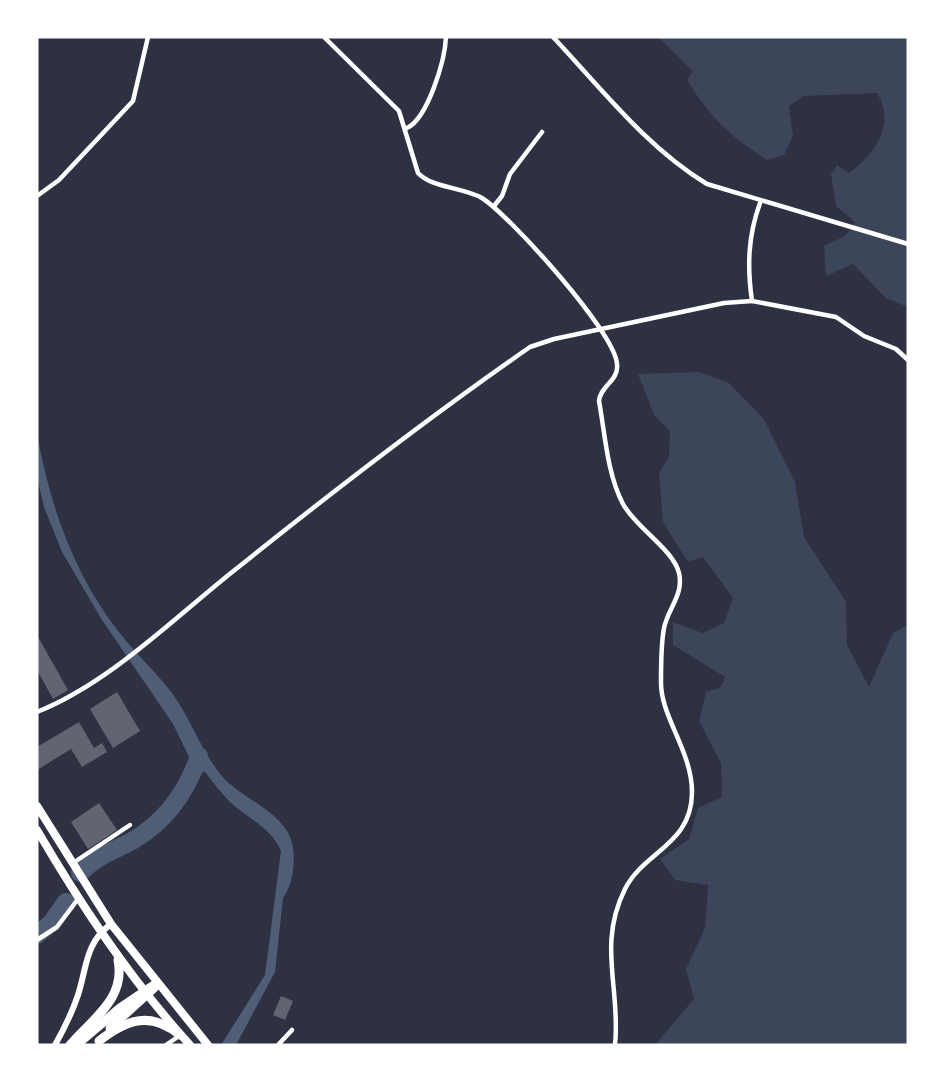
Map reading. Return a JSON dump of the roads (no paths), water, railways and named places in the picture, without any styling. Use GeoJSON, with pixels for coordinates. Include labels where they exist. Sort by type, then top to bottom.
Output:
{"type":"FeatureCollection","features":[{"type":"Feature","properties":{"kind":"highway"},"geometry":{"type":"LineString","coordinates":[[37,806],[111,924],[208,1045]]}},
{"type":"Feature","properties":{"kind":"highway"},"geometry":{"type":"LineString","coordinates":[[38,834],[118,960],[190,1045]]}},
{"type":"Feature","properties":{"kind":"highway"},"geometry":{"type":"LineString","coordinates":[[70,1045],[112,1001],[120,976],[118,960]]}},
{"type":"Feature","properties":{"kind":"highway"},"geometry":{"type":"LineString","coordinates":[[78,1045],[158,983]]}},
{"type":"Feature","properties":{"kind":"highway"},"geometry":{"type":"LineString","coordinates":[[97,1043],[145,993]]}},
{"type":"Feature","properties":{"kind":"highway"},"geometry":{"type":"LineString","coordinates":[[97,1043],[119,1027],[141,1019],[159,1022],[180,1035]]}},
{"type":"Feature","properties":{"kind":"main road"},"geometry":{"type":"LineString","coordinates":[[55,1045],[78,995],[90,947],[99,933],[111,924]]}},
{"type":"Feature","properties":{"kind":"street"},"geometry":{"type":"LineString","coordinates":[[37,196],[59,180],[133,101],[148,37]]}},
{"type":"Feature","properties":{"kind":"street"},"geometry":{"type":"LineString","coordinates":[[324,37],[389,98],[407,128],[418,173],[425,180],[461,188],[494,206],[557,273],[600,330],[617,364],[614,380],[600,395],[599,401],[612,471],[622,502],[633,519],[673,559],[679,572],[677,600],[664,628],[661,684],[686,754],[692,793],[688,818],[680,832],[625,888],[620,904],[609,947],[618,1021],[615,1045]]}},
{"type":"Feature","properties":{"kind":"street"},"geometry":{"type":"LineString","coordinates":[[407,128],[421,118],[433,87],[446,37]]}},
{"type":"Feature","properties":{"kind":"street"},"geometry":{"type":"LineString","coordinates":[[553,37],[678,167],[707,184],[760,203],[908,244]]}},
{"type":"Feature","properties":{"kind":"street"},"geometry":{"type":"LineString","coordinates":[[494,206],[502,196],[510,174],[542,132]]}},
{"type":"Feature","properties":{"kind":"street"},"geometry":{"type":"LineString","coordinates":[[752,301],[748,265],[751,228],[760,203]]}},
{"type":"Feature","properties":{"kind":"street"},"geometry":{"type":"LineString","coordinates":[[37,712],[57,702],[144,645],[368,466],[530,347],[724,303],[752,301],[836,317],[864,336],[896,349],[908,360]]}},
{"type":"Feature","properties":{"kind":"street"},"geometry":{"type":"LineString","coordinates":[[71,864],[131,825]]}},
{"type":"Feature","properties":{"kind":"street"},"geometry":{"type":"LineString","coordinates":[[37,940],[57,927],[78,899]]}},
{"type":"Feature","properties":{"kind":"street"},"geometry":{"type":"LineString","coordinates":[[278,1045],[292,1030]]}},
{"type":"Feature","properties":{"kind":"street"},"geometry":{"type":"LineString","coordinates":[[166,1045],[180,1035]]}},
{"type":"Feature","properties":{"kind":"waterway"},"geometry":{"type":"LineString","coordinates":[[80,873],[98,858],[132,841],[155,825],[181,793],[199,756]]}},
{"type":"Feature","properties":{"kind":"waterway"},"geometry":{"type":"LineString","coordinates":[[37,935],[51,923],[66,902]]}}]}
